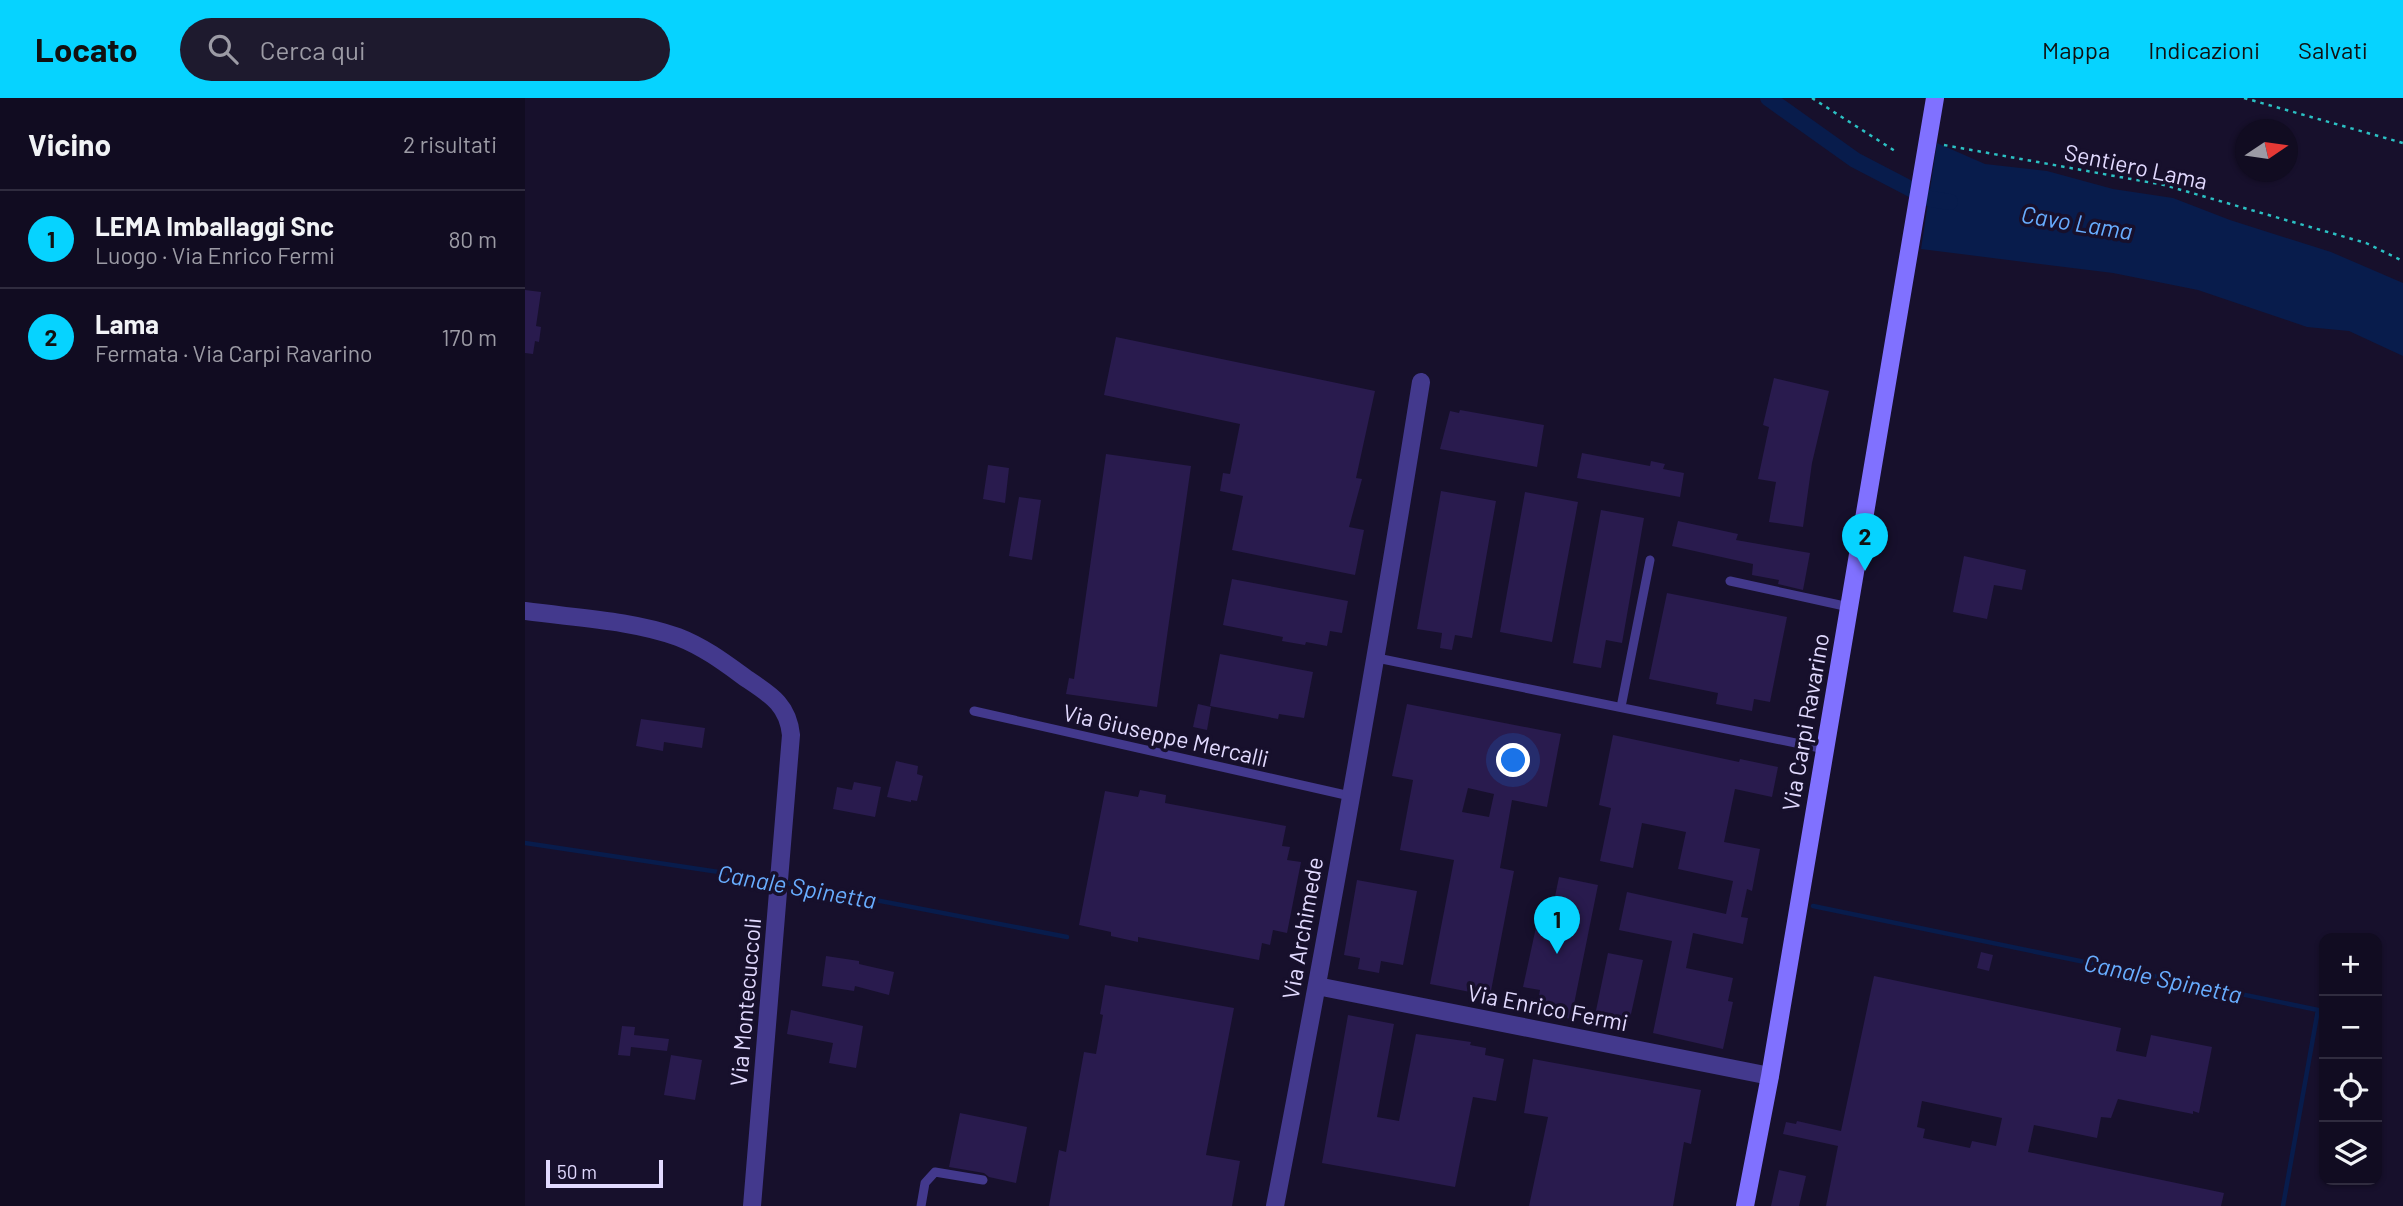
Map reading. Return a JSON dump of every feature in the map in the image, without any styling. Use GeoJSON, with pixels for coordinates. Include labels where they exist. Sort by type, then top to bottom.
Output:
{"type":"FeatureCollection","features":[{"type":"Feature","properties":{"kind":"main road","name":"Via Carpi Ravarino"},"geometry":{"type":"LineString","coordinates":[[1745,1206],[1770,1076],[1910,246],[1932,144],[1935,98]]}},
{"type":"Feature","properties":{"kind":"street","name":"Via Archimede"},"geometry":{"type":"LineString","coordinates":[[1275,1206],[1377,657],[1421,382]]}},
{"type":"Feature","properties":{"kind":"street","name":"Via Montecuccoli"},"geometry":{"type":"LineString","coordinates":[[525,611],[641,627],[678,637],[707,651],[750,680],[778,702],[787,714],[791,735],[752,1206]]}},
{"type":"Feature","properties":{"kind":"street","name":"Via Enrico Fermi"},"geometry":{"type":"LineString","coordinates":[[1317,986],[1770,1076]]}},
{"type":"Feature","properties":{"kind":"lane"},"geometry":{"type":"LineString","coordinates":[[1621,707],[1650,560]]}},
{"type":"Feature","properties":{"kind":"lane"},"geometry":{"type":"LineString","coordinates":[[1730,581],[1849,607]]}},
{"type":"Feature","properties":{"kind":"lane"},"geometry":{"type":"LineString","coordinates":[[1377,657],[1825,749]]}},
{"type":"Feature","properties":{"kind":"lane","name":"Via Giuseppe Mercalli"},"geometry":{"type":"LineString","coordinates":[[974,711],[1350,796]]}},
{"type":"Feature","properties":{"kind":"lane"},"geometry":{"type":"LineString","coordinates":[[921,1206],[925,1183],[936,1172],[983,1180]]}},
{"type":"Feature","properties":{"kind":"path"},"geometry":{"type":"LineString","coordinates":[[1812,98],[1895,151]]}},
{"type":"Feature","properties":{"kind":"path"},"geometry":{"type":"LineString","coordinates":[[2245,98],[2403,143]]}},
{"type":"Feature","properties":{"kind":"path","name":"Sentiero Lama"},"geometry":{"type":"LineString","coordinates":[[1932,144],[2164,185],[2366,243],[2403,261]]}},
{"type":"Feature","properties":{"kind":"water"},"geometry":{"type":"Polygon","coordinates":[[[1937,143],[1985,164],[2047,171],[2113,189],[2173,198],[2230,220],[2331,252],[2403,283],[2403,356],[2349,331],[2307,327],[2198,290],[2113,273],[1921,249],[1937,143]]]}},
{"type":"Feature","properties":{"kind":"building"},"geometry":{"type":"Polygon","coordinates":[[[525,290],[541,292],[536,326],[541,327],[539,342],[535,341],[533,354],[525,353],[525,290]]]}},
{"type":"Feature","properties":{"kind":"building"},"geometry":{"type":"Polygon","coordinates":[[[1116,337],[1375,391],[1356,478],[1362,479],[1349,527],[1364,530],[1355,575],[1232,550],[1243,496],[1220,491],[1223,473],[1230,474],[1240,424],[1104,395],[1116,337]]]}},
{"type":"Feature","properties":{"kind":"building"},"geometry":{"type":"Polygon","coordinates":[[[1774,378],[1829,391],[1812,463],[1803,527],[1769,522],[1776,482],[1758,479],[1769,427],[1763,425],[1774,378]]]}},
{"type":"Feature","properties":{"kind":"building"},"geometry":{"type":"Polygon","coordinates":[[[1460,410],[1544,425],[1537,467],[1440,449],[1450,411],[1459,413],[1460,410]]]}},
{"type":"Feature","properties":{"kind":"building"},"geometry":{"type":"Polygon","coordinates":[[[1582,453],[1650,466],[1651,461],[1665,464],[1663,469],[1684,473],[1680,497],[1577,478],[1582,453]]]}},
{"type":"Feature","properties":{"kind":"building"},"geometry":{"type":"Polygon","coordinates":[[[1106,454],[1191,466],[1157,707],[1066,694],[1069,678],[1074,679],[1106,454]]]}},
{"type":"Feature","properties":{"kind":"building"},"geometry":{"type":"Polygon","coordinates":[[[988,465],[1009,468],[1005,503],[983,499],[988,465]]]}},
{"type":"Feature","properties":{"kind":"building"},"geometry":{"type":"Polygon","coordinates":[[[1441,491],[1496,501],[1472,638],[1455,635],[1452,650],[1440,648],[1442,633],[1417,629],[1441,491]]]}},
{"type":"Feature","properties":{"kind":"building"},"geometry":{"type":"Polygon","coordinates":[[[1525,492],[1578,502],[1552,642],[1500,632],[1525,492]]]}},
{"type":"Feature","properties":{"kind":"building"},"geometry":{"type":"Polygon","coordinates":[[[1019,497],[1041,500],[1032,560],[1009,556],[1019,497]]]}},
{"type":"Feature","properties":{"kind":"building"},"geometry":{"type":"Polygon","coordinates":[[[1601,510],[1644,518],[1622,643],[1606,640],[1601,668],[1573,663],[1601,510]]]}},
{"type":"Feature","properties":{"kind":"building"},"geometry":{"type":"Polygon","coordinates":[[[1678,521],[1738,534],[1736,540],[1810,553],[1803,590],[1778,584],[1779,580],[1752,575],[1753,564],[1672,546],[1678,521]]]}},
{"type":"Feature","properties":{"kind":"building"},"geometry":{"type":"Polygon","coordinates":[[[1964,556],[2026,570],[2022,590],[1994,585],[1987,619],[1953,612],[1964,556]]]}},
{"type":"Feature","properties":{"kind":"building"},"geometry":{"type":"Polygon","coordinates":[[[1232,579],[1348,601],[1342,633],[1330,631],[1327,646],[1306,642],[1305,645],[1282,641],[1283,637],[1223,625],[1232,579]]]}},
{"type":"Feature","properties":{"kind":"building"},"geometry":{"type":"Polygon","coordinates":[[[1667,593],[1787,617],[1770,702],[1754,699],[1752,711],[1716,704],[1718,693],[1649,679],[1667,593]]]}},
{"type":"Feature","properties":{"kind":"building"},"geometry":{"type":"Polygon","coordinates":[[[1220,654],[1313,672],[1304,718],[1279,714],[1278,719],[1210,706],[1220,654]]]}},
{"type":"Feature","properties":{"kind":"building"},"geometry":{"type":"Polygon","coordinates":[[[1198,704],[1211,707],[1207,730],[1193,727],[1198,704]]]}},
{"type":"Feature","properties":{"kind":"building"},"geometry":{"type":"Polygon","coordinates":[[[1407,704],[1561,734],[1547,807],[1512,800],[1500,868],[1514,871],[1490,996],[1430,984],[1454,860],[1400,850],[1413,780],[1392,776],[1407,704]],[[1468,788],[1462,812],[1489,817],[1494,794],[1468,788]]]}},
{"type":"Feature","properties":{"kind":"building"},"geometry":{"type":"Polygon","coordinates":[[[641,719],[705,728],[702,748],[664,742],[663,751],[636,746],[641,719]]]}},
{"type":"Feature","properties":{"kind":"building"},"geometry":{"type":"Polygon","coordinates":[[[1613,735],[1739,762],[1740,759],[1778,767],[1772,797],[1735,789],[1724,842],[1760,849],[1752,891],[1747,889],[1741,917],[1748,918],[1743,944],[1693,933],[1686,968],[1733,978],[1728,1001],[1733,1002],[1723,1049],[1653,1033],[1672,941],[1619,930],[1627,892],[1726,914],[1733,881],[1678,869],[1686,832],[1642,823],[1633,868],[1600,861],[1611,808],[1599,805],[1613,735]]]}},
{"type":"Feature","properties":{"kind":"building"},"geometry":{"type":"Polygon","coordinates":[[[896,761],[918,766],[917,774],[923,776],[917,801],[887,797],[896,761]]]}},
{"type":"Feature","properties":{"kind":"building"},"geometry":{"type":"Polygon","coordinates":[[[854,782],[881,787],[875,817],[833,809],[837,787],[852,790],[854,782]]]}},
{"type":"Feature","properties":{"kind":"building"},"geometry":{"type":"Polygon","coordinates":[[[1140,790],[1166,795],[1165,803],[1286,826],[1282,846],[1290,847],[1287,860],[1301,862],[1287,933],[1273,930],[1270,945],[1262,943],[1259,960],[1138,937],[1138,942],[1111,936],[1111,932],[1079,925],[1105,791],[1138,797],[1140,790]]]}},
{"type":"Feature","properties":{"kind":"building"},"geometry":{"type":"Polygon","coordinates":[[[1559,877],[1598,885],[1571,1019],[1536,1012],[1540,990],[1523,987],[1538,918],[1550,921],[1559,877]]]}},
{"type":"Feature","properties":{"kind":"building"},"geometry":{"type":"Polygon","coordinates":[[[1357,880],[1417,891],[1403,965],[1381,961],[1379,973],[1358,969],[1360,958],[1344,955],[1357,880]]]}},
{"type":"Feature","properties":{"kind":"building"},"geometry":{"type":"Polygon","coordinates":[[[1981,952],[1993,955],[1989,971],[1977,968],[1981,952]]]}},
{"type":"Feature","properties":{"kind":"building"},"geometry":{"type":"Polygon","coordinates":[[[1608,953],[1643,960],[1627,1032],[1593,1025],[1608,953]]]}},
{"type":"Feature","properties":{"kind":"building"},"geometry":{"type":"Polygon","coordinates":[[[826,956],[859,961],[859,964],[894,972],[889,995],[855,986],[854,991],[822,986],[826,956]]]}},
{"type":"Feature","properties":{"kind":"building"},"geometry":{"type":"Polygon","coordinates":[[[1874,976],[2121,1028],[2116,1051],[2146,1057],[2151,1035],[2212,1047],[2199,1113],[2118,1099],[2111,1118],[2101,1117],[2097,1138],[2034,1125],[2028,1152],[2224,1193],[2221,1206],[1826,1206],[1838,1146],[1783,1134],[1786,1122],[1796,1124],[1797,1121],[1841,1131],[1874,976]],[[1922,1101],[1917,1127],[1925,1129],[1923,1138],[1970,1148],[1972,1141],[1996,1146],[2002,1118],[1922,1101]]]}},
{"type":"Feature","properties":{"kind":"building"},"geometry":{"type":"Polygon","coordinates":[[[1105,985],[1234,1008],[1206,1155],[1240,1161],[1232,1206],[1049,1206],[1059,1150],[1066,1152],[1084,1052],[1096,1054],[1105,985]]]}},
{"type":"Feature","properties":{"kind":"building"},"geometry":{"type":"Polygon","coordinates":[[[791,1010],[863,1026],[856,1068],[829,1063],[833,1043],[787,1034],[791,1010]]]}},
{"type":"Feature","properties":{"kind":"building"},"geometry":{"type":"Polygon","coordinates":[[[1348,1015],[1394,1024],[1377,1117],[1399,1121],[1416,1034],[1471,1042],[1470,1045],[1486,1048],[1485,1055],[1504,1059],[1496,1101],[1473,1097],[1455,1187],[1322,1163],[1348,1015]]]}},
{"type":"Feature","properties":{"kind":"building"},"geometry":{"type":"Polygon","coordinates":[[[622,1026],[635,1027],[634,1035],[669,1039],[667,1051],[631,1047],[630,1056],[618,1055],[622,1026]]]}},
{"type":"Feature","properties":{"kind":"building"},"geometry":{"type":"Polygon","coordinates":[[[671,1055],[702,1060],[695,1100],[664,1095],[671,1055]]]}},
{"type":"Feature","properties":{"kind":"building"},"geometry":{"type":"Polygon","coordinates":[[[1533,1059],[1701,1090],[1691,1144],[1684,1142],[1673,1206],[1529,1206],[1548,1117],[1524,1113],[1533,1059]]]}},
{"type":"Feature","properties":{"kind":"building"},"geometry":{"type":"Polygon","coordinates":[[[960,1113],[1027,1127],[1016,1183],[989,1177],[984,1173],[949,1167],[960,1113]]]}},
{"type":"Feature","properties":{"kind":"building"},"geometry":{"type":"Polygon","coordinates":[[[1779,1170],[1806,1176],[1799,1206],[1771,1206],[1779,1170]]]}},
{"type":"Feature","properties":{"kind":"waterway","name":"Cavo Lama"},"geometry":{"type":"LineString","coordinates":[[1768,98],[1855,160],[1930,199],[1950,202]]}},
{"type":"Feature","properties":{"kind":"waterway","name":"Canale Spinetta"},"geometry":{"type":"LineString","coordinates":[[525,843],[773,880]]}},
{"type":"Feature","properties":{"kind":"waterway","name":"Canale Spinetta"},"geometry":{"type":"LineString","coordinates":[[782,882],[1067,937]]}},
{"type":"Feature","properties":{"kind":"waterway","name":"Canale Spinetta"},"geometry":{"type":"LineString","coordinates":[[1813,906],[2318,1010],[2283,1206]]}},
{"type":"Feature","properties":{"kind":"place","name":"Lama"},"geometry":{"type":"Point","coordinates":[1865,571]}},
{"type":"Feature","properties":{"kind":"place","name":"LEMA Imballaggi Snc"},"geometry":{"type":"Point","coordinates":[1557,954]}}]}
